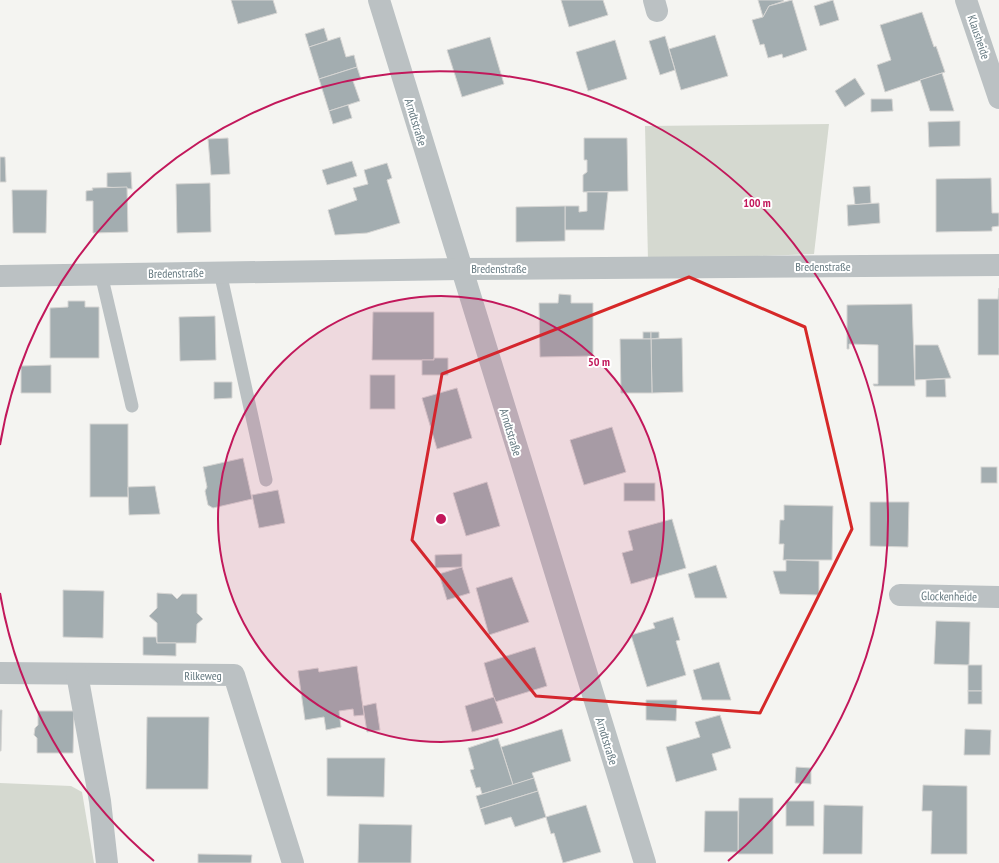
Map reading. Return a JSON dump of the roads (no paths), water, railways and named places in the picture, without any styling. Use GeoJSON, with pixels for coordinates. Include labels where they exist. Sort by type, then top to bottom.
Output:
{"type":"FeatureCollection","features":[{"type":"Feature","properties":{"kind":"street","name":"Arndtstraße"},"geometry":{"type":"LineString","coordinates":[[379,0],[645,863]]}},
{"type":"Feature","properties":{"kind":"street","name":"Klausheide"},"geometry":{"type":"LineString","coordinates":[[966,0],[999,98]]}},
{"type":"Feature","properties":{"kind":"street","name":"Bredenstraße"},"geometry":{"type":"LineString","coordinates":[[0,276],[461,269],[999,265]]}},
{"type":"Feature","properties":{"kind":"street","name":"Glockenheide"},"geometry":{"type":"LineString","coordinates":[[900,595],[999,597]]}},
{"type":"Feature","properties":{"kind":"street","name":"Rilkeweg"},"geometry":{"type":"LineString","coordinates":[[0,674],[234,675],[292,863]]}},
{"type":"Feature","properties":{"kind":"street"},"geometry":{"type":"LineString","coordinates":[[77,674],[100,801],[107,863]]}},
{"type":"Feature","properties":{"kind":"lane"},"geometry":{"type":"LineString","coordinates":[[220,272],[266,480]]}},
{"type":"Feature","properties":{"kind":"lane"},"geometry":{"type":"LineString","coordinates":[[101,274],[132,406]]}}]}
